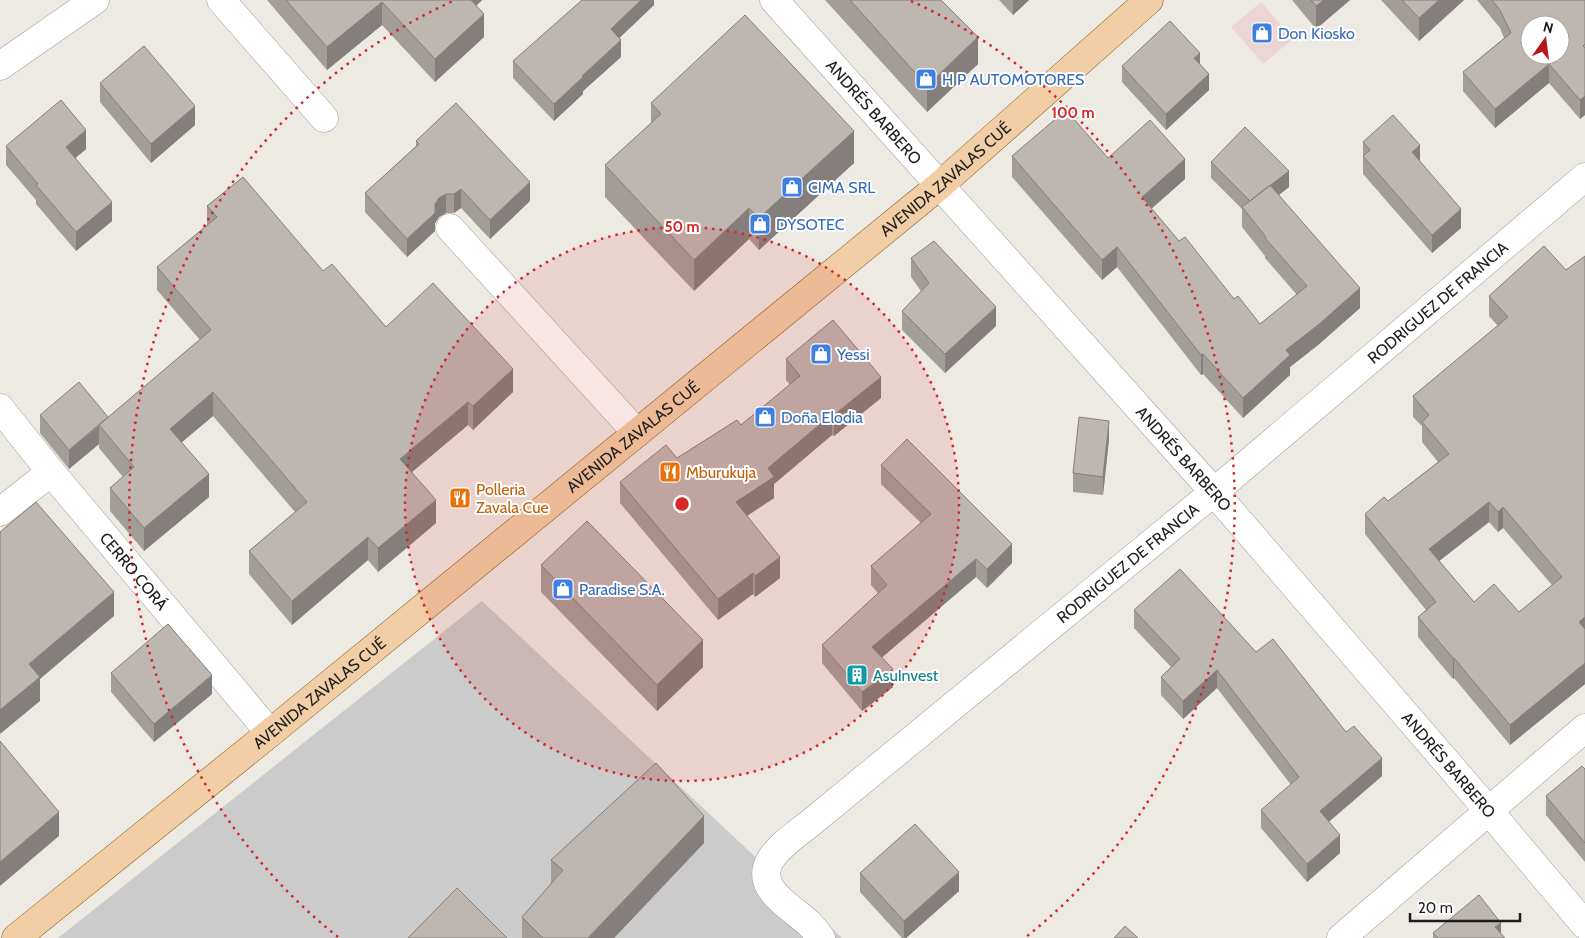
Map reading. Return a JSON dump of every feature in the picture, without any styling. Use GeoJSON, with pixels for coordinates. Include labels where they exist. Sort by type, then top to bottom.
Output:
{"type":"FeatureCollection","features":[{"type":"Feature","properties":{"kind":"main road","name":"AVENIDA ZAVALAS CUÉ"},"geometry":{"type":"LineString","coordinates":[[16,938],[270,734],[939,186],[1149,0]]}},
{"type":"Feature","properties":{"kind":"street"},"geometry":{"type":"LineString","coordinates":[[0,66],[95,0]]}},
{"type":"Feature","properties":{"kind":"street"},"geometry":{"type":"LineString","coordinates":[[221,0],[324,118]]}},
{"type":"Feature","properties":{"kind":"street","name":"ANDRÉS BARBERO"},"geometry":{"type":"LineString","coordinates":[[774,0],[1214,492],[1585,925]]}},
{"type":"Feature","properties":{"kind":"street","name":"RODRIGUEZ DE FRANCIA"},"geometry":{"type":"LineString","coordinates":[[821,938],[812,926],[780,900],[767,885],[765,872],[770,861],[781,846],[1214,492],[1585,177]]}},
{"type":"Feature","properties":{"kind":"street"},"geometry":{"type":"LineString","coordinates":[[450,228],[637,433]]}},
{"type":"Feature","properties":{"kind":"street","name":"CERRO CORÁ"},"geometry":{"type":"LineString","coordinates":[[0,408],[51,472],[270,734]]}},
{"type":"Feature","properties":{"kind":"street"},"geometry":{"type":"LineString","coordinates":[[0,512],[51,472]]}},
{"type":"Feature","properties":{"kind":"street"},"geometry":{"type":"LineString","coordinates":[[1341,938],[1585,728]]}},
{"type":"Feature","properties":{"kind":"shaded area","name":"Don Kiosko"},"geometry":{"type":"Polygon","coordinates":[[[1261,2],[1293,39],[1263,64],[1231,27],[1261,2]]]}},
{"type":"Feature","properties":{"kind":"shaded area"},"geometry":{"type":"Polygon","coordinates":[[[482,601],[842,938],[58,938],[482,601]]]}},
{"type":"Feature","properties":{"kind":"building"},"geometry":{"type":"Polygon","coordinates":[[[286,0],[471,0],[484,14],[435,59],[382,2],[327,47],[286,0]]]}},
{"type":"Feature","properties":{"kind":"building"},"geometry":{"type":"Polygon","coordinates":[[[582,0],[641,0],[611,29],[621,40],[554,104],[513,61],[582,0]]]}},
{"type":"Feature","properties":{"kind":"building"},"geometry":{"type":"Polygon","coordinates":[[[850,0],[941,0],[978,37],[927,86],[850,0]]]}},
{"type":"Feature","properties":{"kind":"building"},"geometry":{"type":"Polygon","coordinates":[[[1311,0],[1324,0],[1316,6],[1311,0]]]}},
{"type":"Feature","properties":{"kind":"building"},"geometry":{"type":"Polygon","coordinates":[[[1402,0],[1439,0],[1419,18],[1402,0]]]}},
{"type":"Feature","properties":{"kind":"building"},"geometry":{"type":"Polygon","coordinates":[[[1492,0],[1585,0],[1585,44],[1583,46],[1585,48],[1585,96],[1580,100],[1550,65],[1570,65],[1570,15],[1520,15],[1520,65],[1548,65],[1495,109],[1463,72],[1511,33],[1500,10],[1492,0]]]}},
{"type":"Feature","properties":{"kind":"building"},"geometry":{"type":"Polygon","coordinates":[[[745,15],[854,131],[759,218],[749,208],[694,260],[605,165],[661,114],[651,103],[745,15]]]}},
{"type":"Feature","properties":{"kind":"building"},"geometry":{"type":"Polygon","coordinates":[[[1170,21],[1200,53],[1194,58],[1209,74],[1166,114],[1122,66],[1170,21]]]}},
{"type":"Feature","properties":{"kind":"building"},"geometry":{"type":"Polygon","coordinates":[[[144,46],[195,106],[151,144],[100,83],[144,46]]]}},
{"type":"Feature","properties":{"kind":"building"},"geometry":{"type":"Polygon","coordinates":[[[61,100],[86,130],[66,147],[112,202],[76,232],[6,146],[61,100]]]}},
{"type":"Feature","properties":{"kind":"building"},"geometry":{"type":"Polygon","coordinates":[[[456,103],[530,182],[490,220],[461,189],[454,194],[446,194],[439,198],[435,204],[435,213],[407,239],[365,193],[419,144],[416,141],[456,103]]]}},
{"type":"Feature","properties":{"kind":"building"},"geometry":{"type":"Polygon","coordinates":[[[1066,110],[1108,158],[1150,120],[1185,159],[1142,197],[1179,241],[1185,237],[1234,299],[1238,296],[1260,324],[1307,286],[1265,238],[1242,207],[1270,185],[1360,288],[1286,350],[1290,355],[1243,398],[1203,354],[1201,355],[1117,247],[1102,260],[1012,156],[1066,110]]]}},
{"type":"Feature","properties":{"kind":"building"},"geometry":{"type":"Polygon","coordinates":[[[1393,115],[1420,145],[1412,152],[1461,209],[1432,235],[1363,156],[1370,150],[1363,142],[1393,115]]]}},
{"type":"Feature","properties":{"kind":"building"},"geometry":{"type":"Polygon","coordinates":[[[1245,127],[1289,171],[1250,201],[1211,162],[1245,127]]]}},
{"type":"Feature","properties":{"kind":"building"},"geometry":{"type":"Polygon","coordinates":[[[243,177],[323,271],[332,264],[386,327],[433,283],[513,369],[473,406],[468,402],[400,459],[436,500],[378,548],[368,537],[292,601],[249,551],[307,502],[213,392],[170,429],[209,474],[144,528],[110,488],[134,467],[99,425],[211,330],[157,267],[217,217],[207,206],[243,177]]]}},
{"type":"Feature","properties":{"kind":"building"},"geometry":{"type":"Polygon","coordinates":[[[934,241],[996,307],[945,354],[902,311],[929,283],[911,258],[934,241]]]}},
{"type":"Feature","properties":{"kind":"building"},"geometry":{"type":"Polygon","coordinates":[[[1544,246],[1566,270],[1585,256],[1585,617],[1579,622],[1585,629],[1585,663],[1510,725],[1418,617],[1436,602],[1365,514],[1384,497],[1388,501],[1449,454],[1422,422],[1429,415],[1413,396],[1508,317],[1489,296],[1544,246]],[[1489,502],[1429,549],[1474,602],[1494,584],[1519,612],[1562,577],[1503,507],[1498,512],[1489,502]]]}},
{"type":"Feature","properties":{"kind":"building"},"geometry":{"type":"Polygon","coordinates":[[[833,320],[881,377],[834,415],[832,414],[768,468],[774,477],[736,502],[780,557],[755,576],[753,573],[718,599],[620,482],[666,445],[677,458],[737,420],[741,425],[800,376],[786,359],[833,320]]]}},
{"type":"Feature","properties":{"kind":"building"},"geometry":{"type":"Polygon","coordinates":[[[79,382],[108,417],[69,450],[40,415],[79,382]]]}},
{"type":"Feature","properties":{"kind":"building"},"geometry":{"type":"Polygon","coordinates":[[[1079,417],[1109,421],[1103,477],[1073,473],[1079,417]]]}},
{"type":"Feature","properties":{"kind":"building"},"geometry":{"type":"Polygon","coordinates":[[[907,439],[1012,544],[987,569],[976,559],[872,647],[893,669],[862,692],[822,645],[887,585],[871,566],[931,514],[881,465],[907,439]]]}},
{"type":"Feature","properties":{"kind":"building"},"geometry":{"type":"Polygon","coordinates":[[[36,502],[114,592],[29,664],[40,677],[0,710],[0,532],[36,502]]]}},
{"type":"Feature","properties":{"kind":"building"},"geometry":{"type":"Polygon","coordinates":[[[587,521],[703,640],[657,685],[541,565],[587,521]]]}},
{"type":"Feature","properties":{"kind":"building"},"geometry":{"type":"Polygon","coordinates":[[[1180,569],[1256,652],[1273,639],[1346,732],[1354,726],[1382,758],[1320,811],[1340,835],[1307,864],[1261,810],[1299,777],[1217,670],[1183,701],[1161,677],[1180,659],[1134,610],[1180,569]]]}},
{"type":"Feature","properties":{"kind":"building"},"geometry":{"type":"Polygon","coordinates":[[[168,624],[212,675],[154,724],[111,673],[168,624]]]}},
{"type":"Feature","properties":{"kind":"building"},"geometry":{"type":"Polygon","coordinates":[[[0,741],[59,812],[0,862],[0,741]]]}},
{"type":"Feature","properties":{"kind":"building"},"geometry":{"type":"Polygon","coordinates":[[[656,763],[704,816],[588,938],[543,938],[522,917],[563,870],[551,860],[656,763]]]}},
{"type":"Feature","properties":{"kind":"building"},"geometry":{"type":"Polygon","coordinates":[[[1582,766],[1585,769],[1585,843],[1546,796],[1582,766]]]}},
{"type":"Feature","properties":{"kind":"building"},"geometry":{"type":"Polygon","coordinates":[[[915,824],[959,872],[904,921],[860,873],[915,824]]]}},
{"type":"Feature","properties":{"kind":"building"},"geometry":{"type":"Polygon","coordinates":[[[457,888],[507,938],[408,938],[457,888]]]}},
{"type":"Feature","properties":{"kind":"building"},"geometry":{"type":"Polygon","coordinates":[[[1479,895],[1501,923],[1495,927],[1505,938],[1438,938],[1433,933],[1479,895]]]}},
{"type":"Feature","properties":{"kind":"building"},"geometry":{"type":"Polygon","coordinates":[[[1125,926],[1138,938],[1114,938],[1125,926]]]}},
{"type":"Feature","properties":{"kind":"place","name":"Don Kiosko"},"geometry":{"type":"Point","coordinates":[1262,33]}},
{"type":"Feature","properties":{"kind":"place","name":"H P AUTOMOTORES"},"geometry":{"type":"Point","coordinates":[926,79]}},
{"type":"Feature","properties":{"kind":"place","name":"CIMA SRL"},"geometry":{"type":"Point","coordinates":[792,187]}},
{"type":"Feature","properties":{"kind":"place","name":"DYSOTEC"},"geometry":{"type":"Point","coordinates":[760,224]}},
{"type":"Feature","properties":{"kind":"place","name":"Yessi"},"geometry":{"type":"Point","coordinates":[821,354]}},
{"type":"Feature","properties":{"kind":"place","name":"Doña Elodia"},"geometry":{"type":"Point","coordinates":[765,417]}},
{"type":"Feature","properties":{"kind":"place","name":"Mburukuja"},"geometry":{"type":"Point","coordinates":[670,472]}},
{"type":"Feature","properties":{"kind":"place","name":"Polleria Zavala Cue"},"geometry":{"type":"Point","coordinates":[460,498]}},
{"type":"Feature","properties":{"kind":"place","name":"Paradise S.A."},"geometry":{"type":"Point","coordinates":[563,589]}},
{"type":"Feature","properties":{"kind":"place","name":"AsuInvest"},"geometry":{"type":"Point","coordinates":[857,675]}}]}
